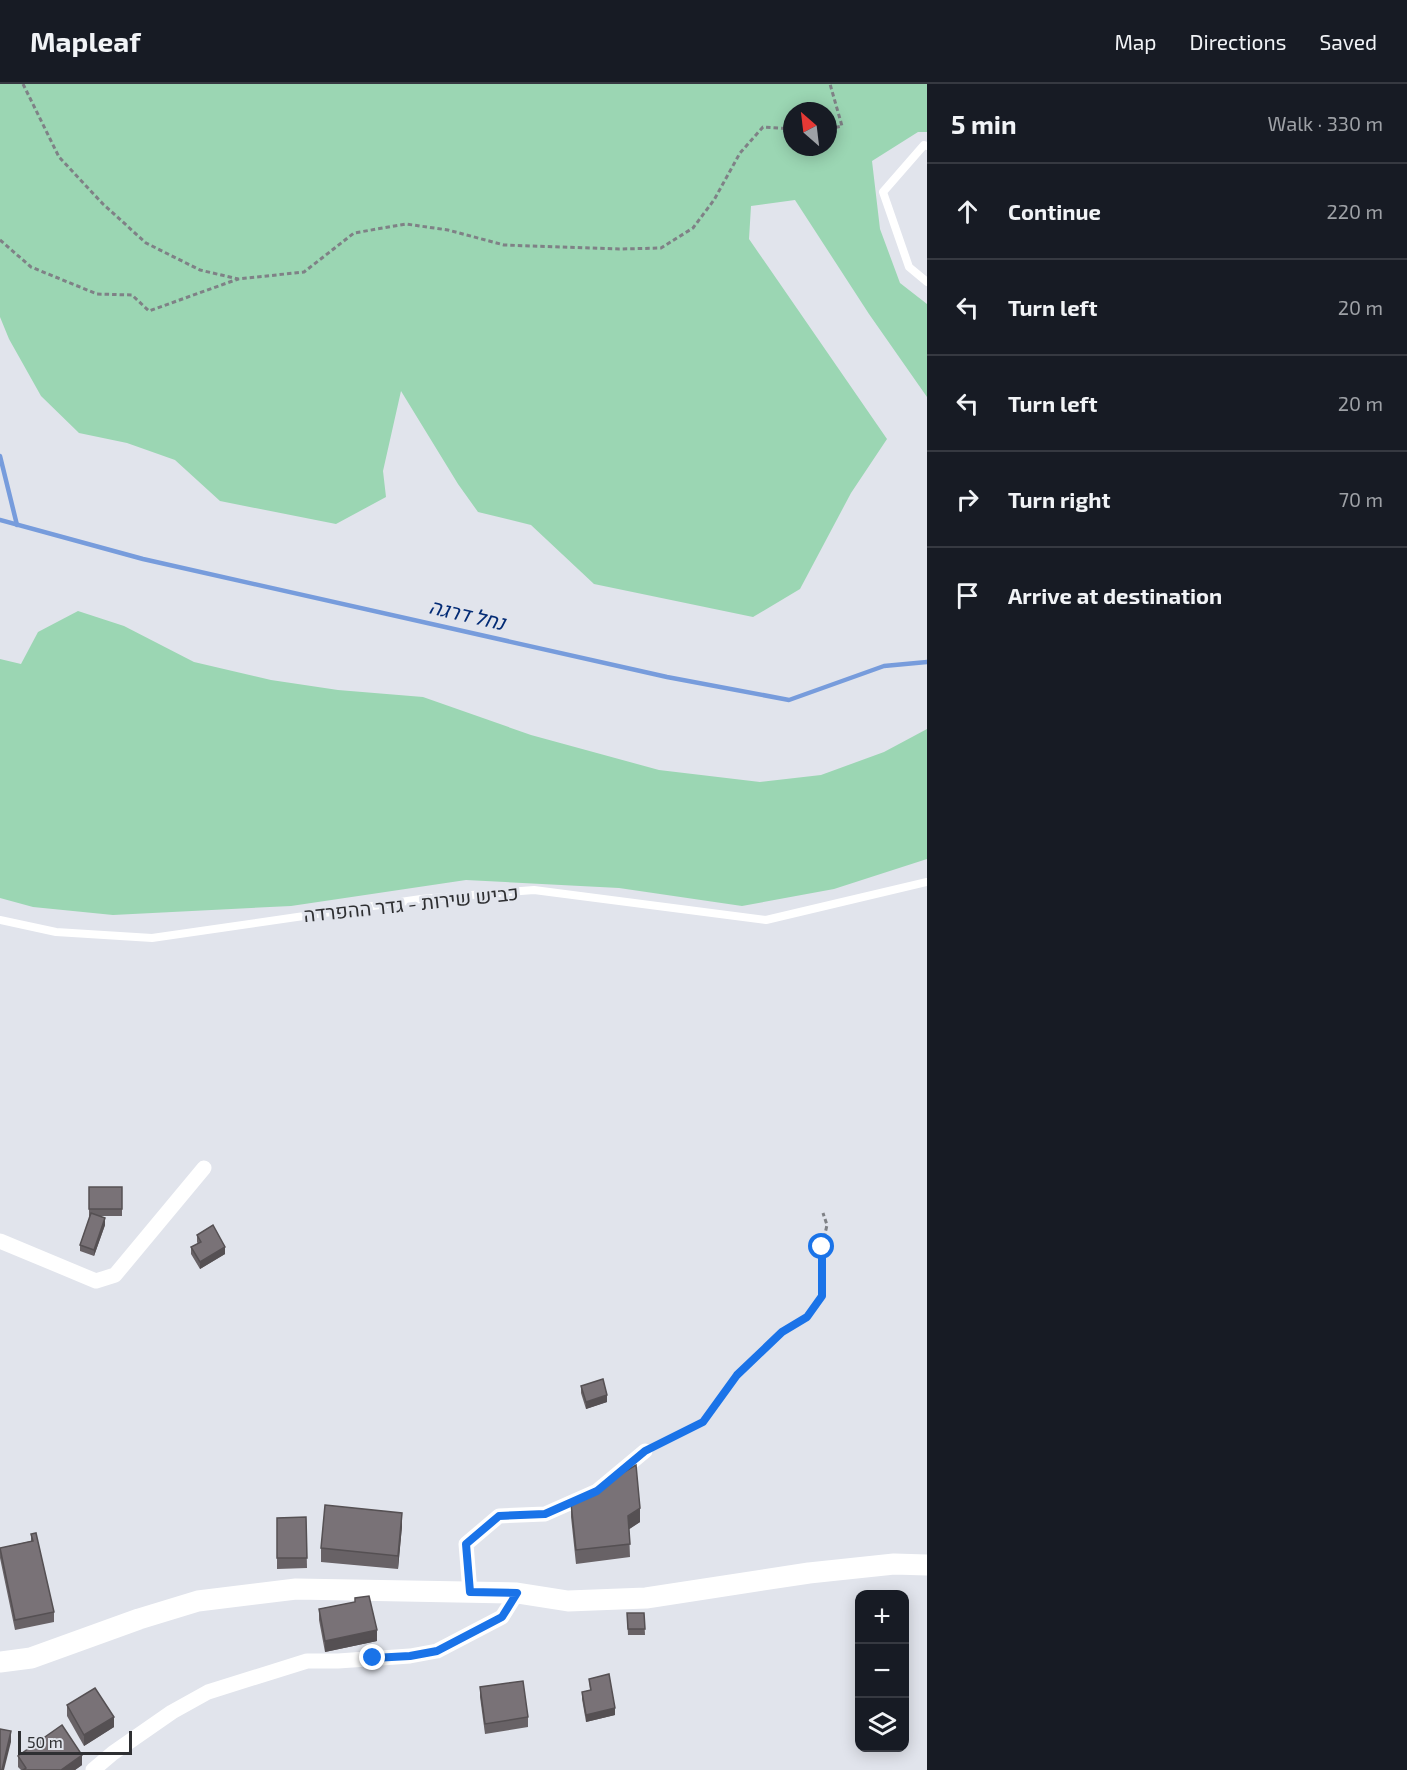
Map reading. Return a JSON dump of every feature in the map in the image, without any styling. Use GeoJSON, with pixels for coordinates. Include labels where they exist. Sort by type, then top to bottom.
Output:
{"type":"FeatureCollection","features":[{"type":"Feature","properties":{"kind":"street"},"geometry":{"type":"LineString","coordinates":[[0,1241],[96,1281],[115,1275],[204,1168]]}},
{"type":"Feature","properties":{"kind":"street"},"geometry":{"type":"LineString","coordinates":[[470,1592],[466,1544],[499,1516],[545,1514],[597,1491],[645,1451]]}},
{"type":"Feature","properties":{"kind":"street"},"geometry":{"type":"LineString","coordinates":[[0,1662],[31,1658],[198,1601],[296,1589],[517,1593],[568,1601],[646,1598],[809,1573],[894,1564],[927,1565]]}},
{"type":"Feature","properties":{"kind":"street"},"geometry":{"type":"LineString","coordinates":[[93,1770],[113,1753],[172,1712],[208,1692],[307,1661],[410,1656],[437,1651],[502,1617],[517,1593]]}},
{"type":"Feature","properties":{"kind":"lane"},"geometry":{"type":"LineString","coordinates":[[927,146],[924,145],[883,192],[909,267],[927,282]]}},
{"type":"Feature","properties":{"kind":"lane","name":"כביש שירות - גדר ההפרדה"},"geometry":{"type":"LineString","coordinates":[[0,920],[56,932],[152,938],[421,899],[534,890],[766,920],[927,882]]}},
{"type":"Feature","properties":{"kind":"path"},"geometry":{"type":"LineString","coordinates":[[23,84],[59,157],[103,204],[146,243],[200,270],[238,279]]}},
{"type":"Feature","properties":{"kind":"path"},"geometry":{"type":"LineString","coordinates":[[830,84],[835,102]]}},
{"type":"Feature","properties":{"kind":"path"},"geometry":{"type":"LineString","coordinates":[[837,108],[842,126],[837,127]]}},
{"type":"Feature","properties":{"kind":"path"},"geometry":{"type":"LineString","coordinates":[[0,240],[31,267],[97,294],[132,295],[149,311],[238,279],[304,273],[354,233],[406,224],[448,230],[504,245],[660,248],[693,228],[714,200],[740,153],[763,128],[783,129]]}},
{"type":"Feature","properties":{"kind":"path"},"geometry":{"type":"LineString","coordinates":[[645,1451],[703,1422],[737,1375],[782,1332],[807,1317],[822,1296],[822,1247],[827,1225],[823,1213]]}},
{"type":"Feature","properties":{"kind":"green space"},"geometry":{"type":"Polygon","coordinates":[[[0,84],[927,84],[927,132],[918,132],[872,161],[880,229],[900,283],[927,304],[927,397],[869,314],[795,200],[751,206],[749,239],[887,439],[851,493],[800,589],[753,617],[594,584],[531,525],[478,512],[458,484],[401,391],[383,471],[386,497],[336,524],[220,501],[175,460],[127,443],[79,433],[41,396],[9,339],[0,317],[0,84]]]}},
{"type":"Feature","properties":{"kind":"green space"},"geometry":{"type":"Polygon","coordinates":[[[78,611],[124,626],[194,662],[271,680],[338,690],[423,697],[531,735],[659,770],[760,782],[821,775],[884,752],[927,729],[927,859],[834,889],[742,906],[619,888],[466,880],[291,906],[113,915],[33,907],[0,898],[0,659],[21,664],[38,632],[78,611]]]}},
{"type":"Feature","properties":{"kind":"building"},"geometry":{"type":"Polygon","coordinates":[[[89,1187],[122,1187],[122,1209],[89,1209],[89,1187]]]}},
{"type":"Feature","properties":{"kind":"building"},"geometry":{"type":"Polygon","coordinates":[[[91,1213],[105,1218],[94,1250],[80,1245],[91,1213]]]}},
{"type":"Feature","properties":{"kind":"building"},"geometry":{"type":"Polygon","coordinates":[[[213,1225],[225,1247],[200,1262],[191,1247],[201,1242],[197,1235],[213,1225]]]}},
{"type":"Feature","properties":{"kind":"building"},"geometry":{"type":"Polygon","coordinates":[[[603,1379],[607,1395],[586,1402],[581,1386],[603,1379]]]}},
{"type":"Feature","properties":{"kind":"building"},"geometry":{"type":"Polygon","coordinates":[[[636,1465],[640,1508],[628,1516],[630,1544],[576,1550],[571,1503],[636,1465]]]}},
{"type":"Feature","properties":{"kind":"building"},"geometry":{"type":"Polygon","coordinates":[[[325,1505],[402,1513],[398,1556],[321,1548],[325,1505]]]}},
{"type":"Feature","properties":{"kind":"building"},"geometry":{"type":"Polygon","coordinates":[[[306,1517],[307,1558],[277,1558],[277,1518],[306,1517]]]}},
{"type":"Feature","properties":{"kind":"building"},"geometry":{"type":"Polygon","coordinates":[[[36,1533],[54,1612],[15,1620],[0,1548],[33,1541],[31,1534],[36,1533]]]}},
{"type":"Feature","properties":{"kind":"building"},"geometry":{"type":"Polygon","coordinates":[[[369,1596],[377,1630],[325,1641],[319,1609],[355,1602],[355,1598],[369,1596]]]}},
{"type":"Feature","properties":{"kind":"building"},"geometry":{"type":"Polygon","coordinates":[[[627,1613],[644,1613],[645,1629],[628,1629],[627,1613]]]}},
{"type":"Feature","properties":{"kind":"building"},"geometry":{"type":"Polygon","coordinates":[[[609,1674],[615,1708],[586,1715],[582,1692],[591,1690],[589,1679],[609,1674]]]}},
{"type":"Feature","properties":{"kind":"building"},"geometry":{"type":"Polygon","coordinates":[[[523,1681],[528,1717],[485,1724],[480,1687],[523,1681]]]}},
{"type":"Feature","properties":{"kind":"building"},"geometry":{"type":"Polygon","coordinates":[[[95,1688],[114,1717],[84,1735],[67,1705],[95,1688]]]}},
{"type":"Feature","properties":{"kind":"building"},"geometry":{"type":"Polygon","coordinates":[[[62,1725],[82,1755],[61,1770],[23,1770],[26,1768],[18,1756],[62,1725]]]}},
{"type":"Feature","properties":{"kind":"building"},"geometry":{"type":"Polygon","coordinates":[[[0,1729],[11,1731],[2,1770],[0,1770],[0,1729]]]}},
{"type":"Feature","properties":{"kind":"waterway"},"geometry":{"type":"LineString","coordinates":[[0,456],[17,525]]}},
{"type":"Feature","properties":{"kind":"waterway","name":"נחל דרגה"},"geometry":{"type":"LineString","coordinates":[[0,520],[143,559],[667,677],[789,700],[884,666],[927,662]]}},
{"type":"Feature","properties":{"kind":"route"},"geometry":{"type":"LineString","coordinates":[[373,1658],[410,1656],[437,1651],[502,1617],[517,1593],[470,1592],[466,1544],[499,1516],[545,1514],[597,1491],[645,1451],[703,1422],[737,1375],[782,1332],[807,1317],[822,1296],[822,1247]]}}]}
